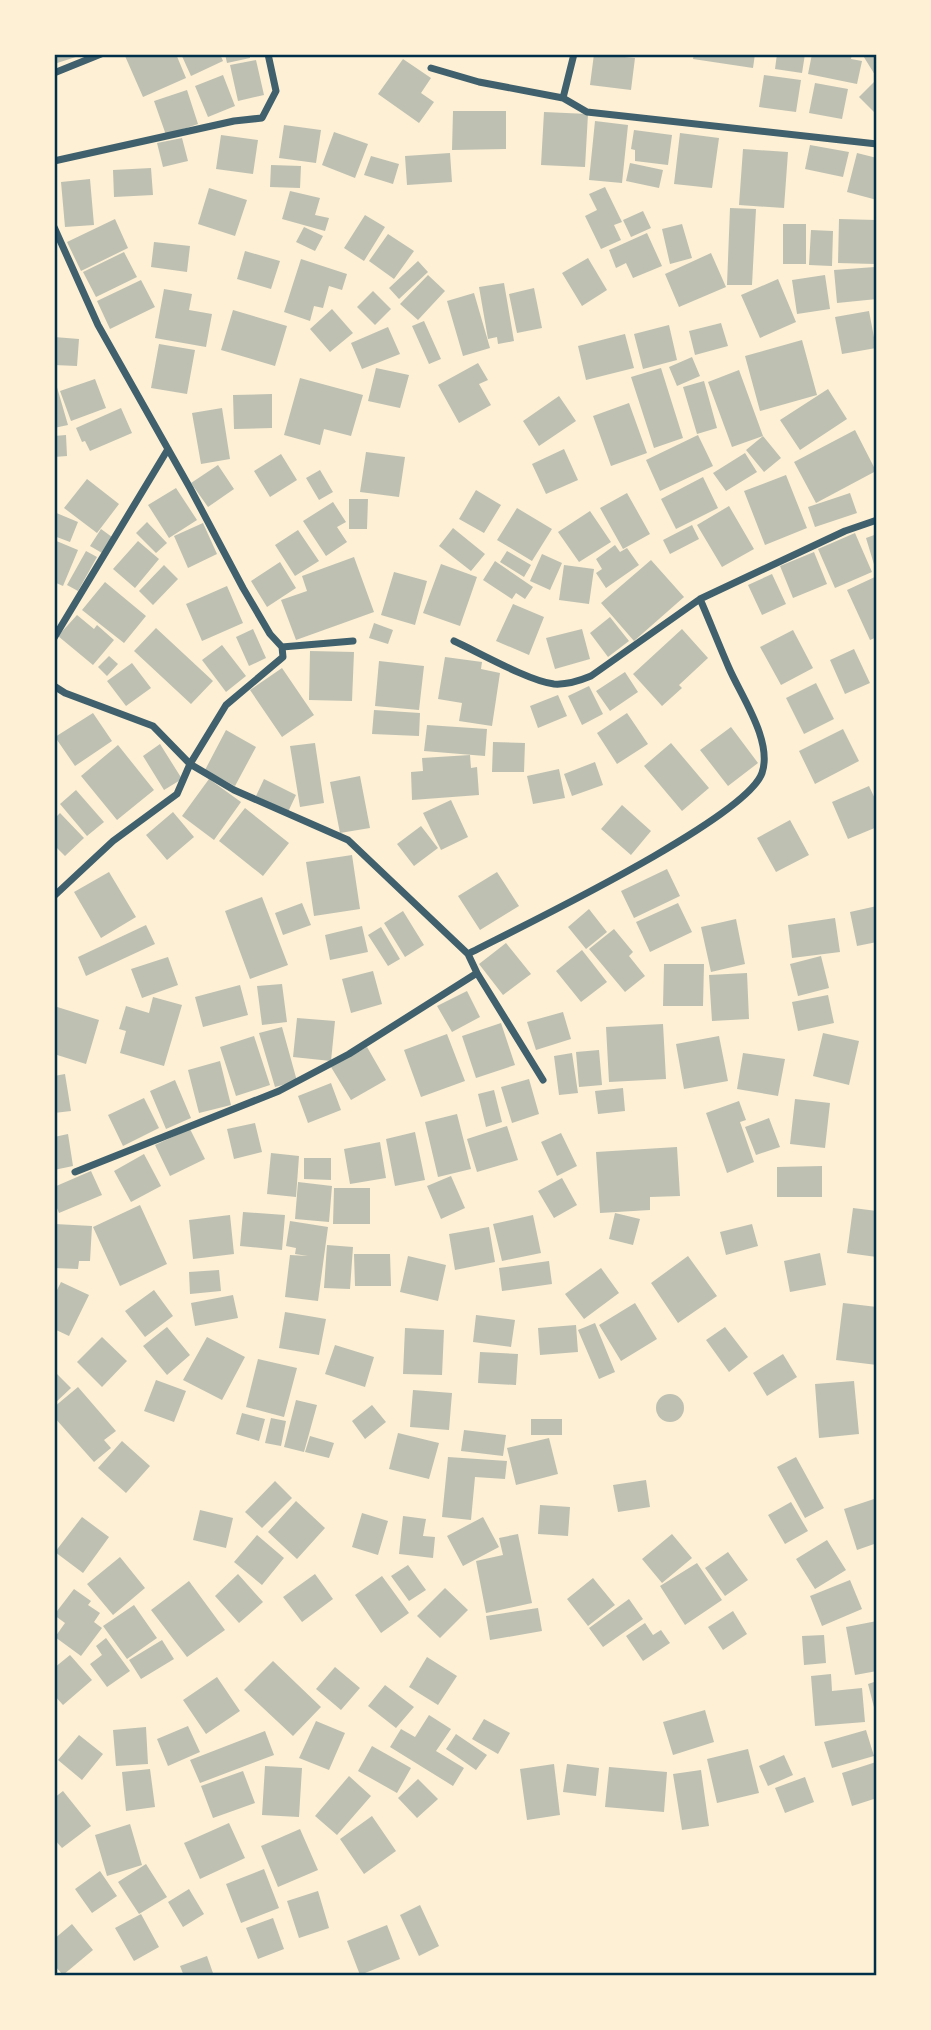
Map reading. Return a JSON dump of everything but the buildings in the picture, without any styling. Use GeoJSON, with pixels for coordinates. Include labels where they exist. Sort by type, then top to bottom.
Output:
{"type":"FeatureCollection","features":[{"type":"Feature","properties":{"kind":"street"},"geometry":{"type":"LineString","coordinates":[[54,73],[101,54]]}},
{"type":"Feature","properties":{"kind":"street"},"geometry":{"type":"LineString","coordinates":[[54,161],[234,121],[262,118],[276,91],[268,54]]}},
{"type":"Feature","properties":{"kind":"street"},"geometry":{"type":"LineString","coordinates":[[563,98],[574,54]]}},
{"type":"Feature","properties":{"kind":"street"},"geometry":{"type":"LineString","coordinates":[[431,68],[479,82],[563,98],[587,112],[877,144]]}},
{"type":"Feature","properties":{"kind":"street"},"geometry":{"type":"LineString","coordinates":[[54,227],[98,326],[243,588],[270,634],[282,647],[282,656],[226,705],[190,764],[177,794],[113,841],[54,896]]}},
{"type":"Feature","properties":{"kind":"street"},"geometry":{"type":"LineString","coordinates":[[54,638],[168,449]]}},
{"type":"Feature","properties":{"kind":"street"},"geometry":{"type":"LineString","coordinates":[[454,641],[538,679],[555,684],[573,683],[591,676],[700,599],[845,531],[877,520]]}},
{"type":"Feature","properties":{"kind":"street"},"geometry":{"type":"LineString","coordinates":[[468,954],[623,875],[746,796],[762,773],[763,744],[700,599]]}},
{"type":"Feature","properties":{"kind":"street"},"geometry":{"type":"LineString","coordinates":[[282,647],[353,640]]}},
{"type":"Feature","properties":{"kind":"street"},"geometry":{"type":"LineString","coordinates":[[54,685],[65,693],[153,726],[190,764],[234,790],[348,840],[468,954],[543,1080]]}},
{"type":"Feature","properties":{"kind":"street"},"geometry":{"type":"LineString","coordinates":[[75,1172],[279,1091],[349,1054],[477,973]]}}]}
